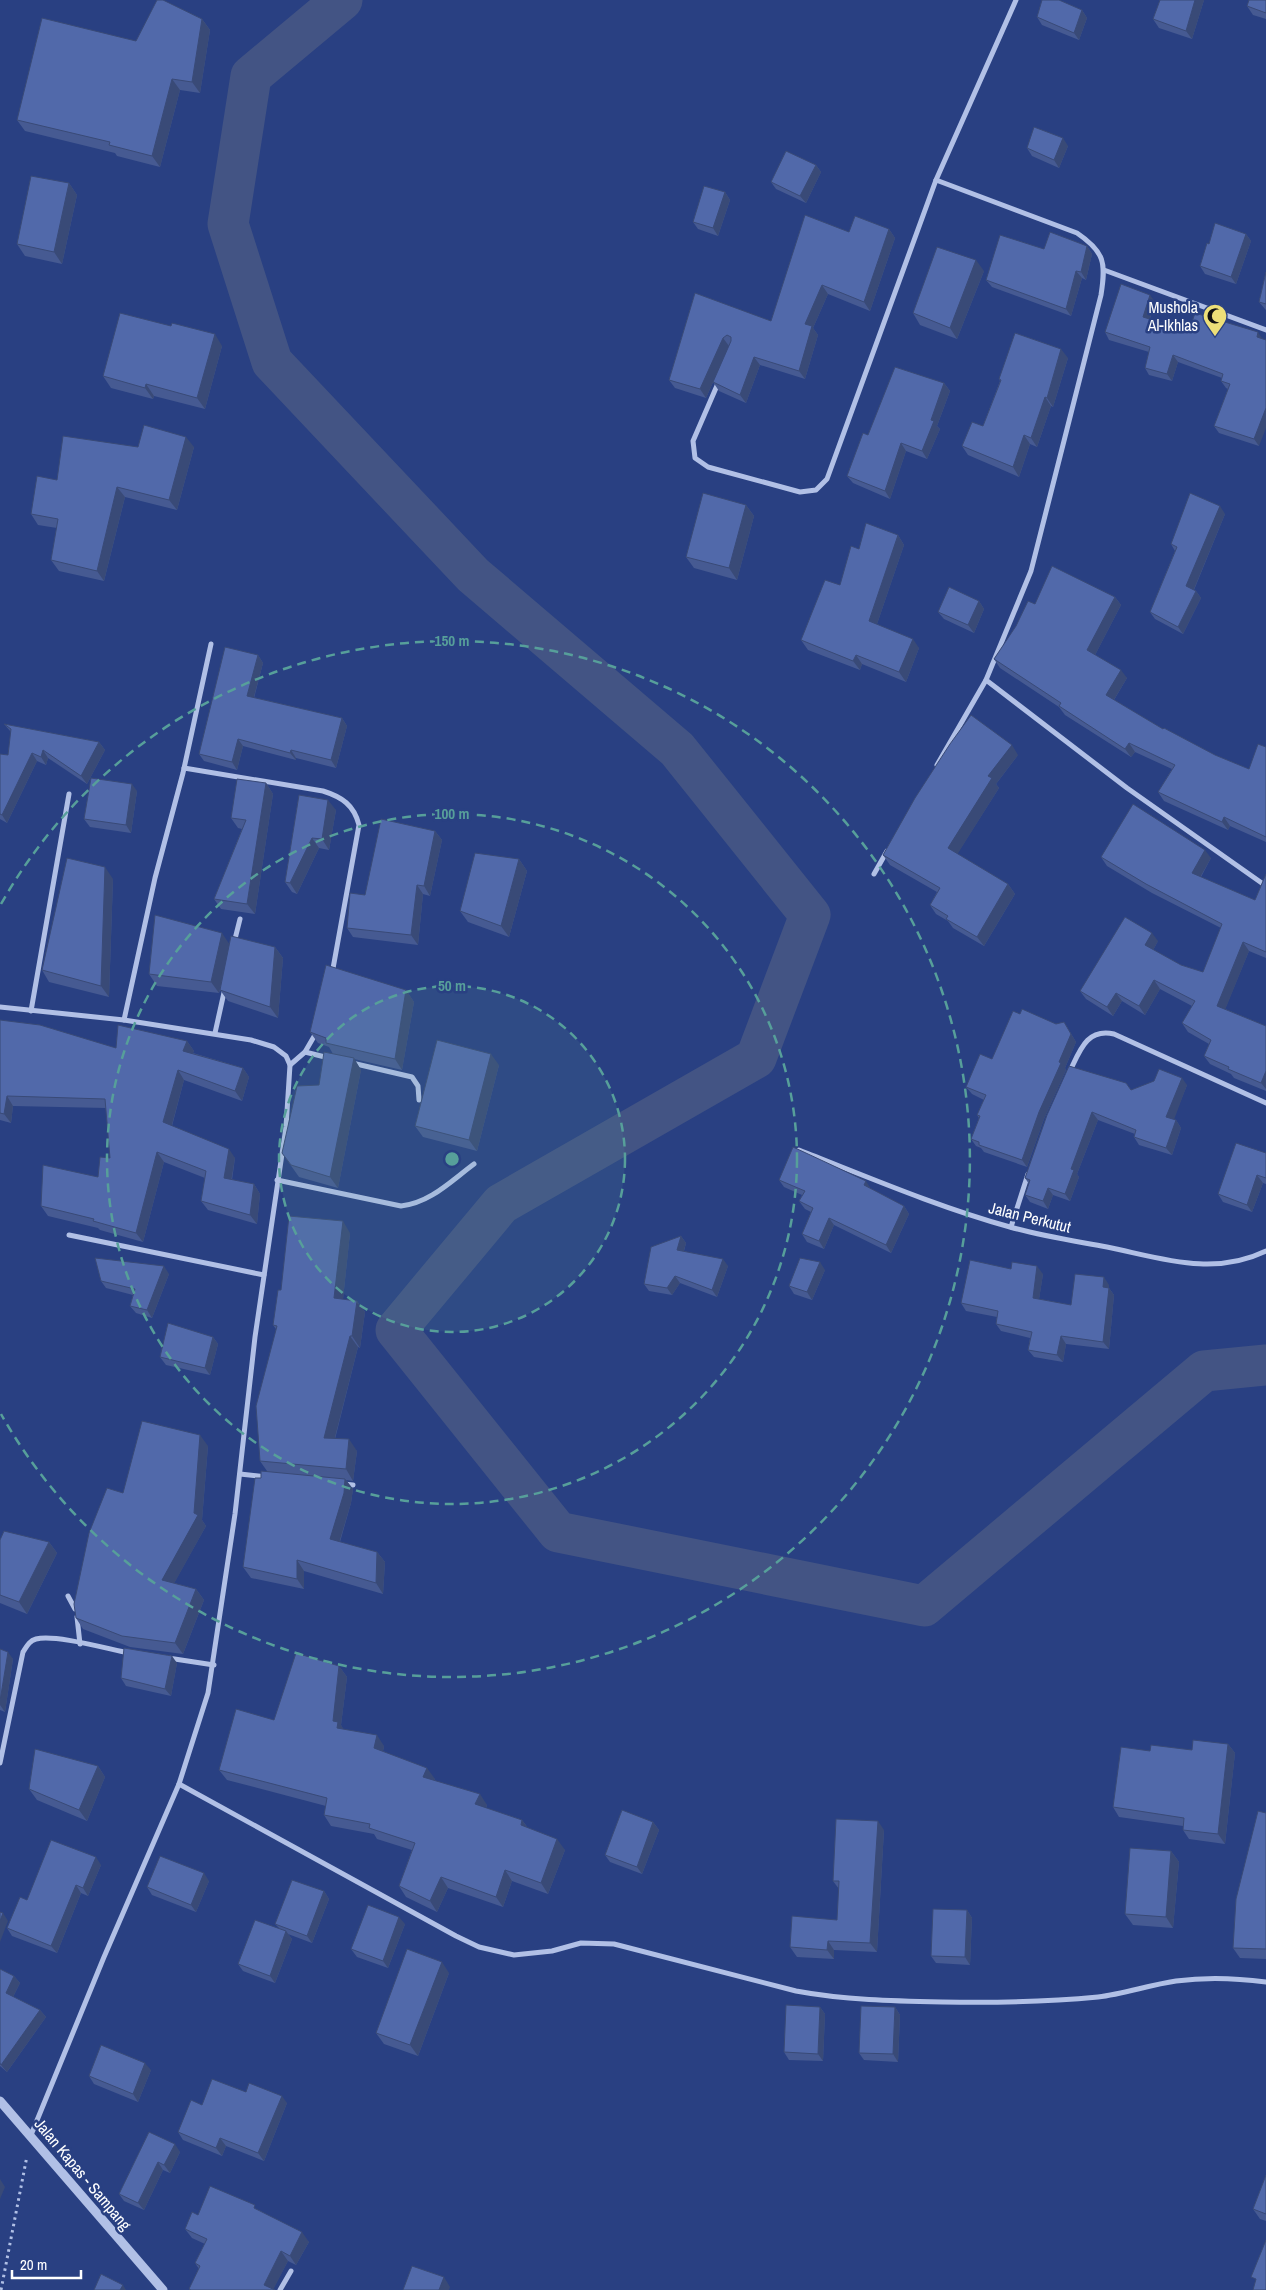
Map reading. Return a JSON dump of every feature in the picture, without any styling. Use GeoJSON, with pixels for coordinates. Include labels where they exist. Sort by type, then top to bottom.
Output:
{"type":"FeatureCollection","features":[{"type":"Feature","properties":{"kind":"street"},"geometry":{"type":"LineString","coordinates":[[722,374],[693,441],[695,458],[708,467],[800,492],[816,490],[827,479],[936,180],[1016,0]]}},
{"type":"Feature","properties":{"kind":"street"},"geometry":{"type":"LineString","coordinates":[[932,773],[986,680],[1031,571],[1101,295],[1104,270],[1102,257],[1093,244],[1078,233],[936,180]]}},
{"type":"Feature","properties":{"kind":"street"},"geometry":{"type":"LineString","coordinates":[[1104,270],[1266,330]]}},
{"type":"Feature","properties":{"kind":"street"},"geometry":{"type":"LineString","coordinates":[[124,1020],[155,878],[184,768],[211,644]]}},
{"type":"Feature","properties":{"kind":"street"},"geometry":{"type":"LineString","coordinates":[[986,680],[1127,788],[1266,886]]}},
{"type":"Feature","properties":{"kind":"street"},"geometry":{"type":"LineString","coordinates":[[184,768],[323,791],[344,800],[356,814],[359,825],[357,843],[329,985]]}},
{"type":"Feature","properties":{"kind":"street"},"geometry":{"type":"LineString","coordinates":[[32,1011],[69,794]]}},
{"type":"Feature","properties":{"kind":"street"},"geometry":{"type":"LineString","coordinates":[[874,874],[888,849]]}},
{"type":"Feature","properties":{"kind":"street"},"geometry":{"type":"LineString","coordinates":[[234,948],[240,919]]}},
{"type":"Feature","properties":{"kind":"street"},"geometry":{"type":"LineString","coordinates":[[215,1033],[225,986]]}},
{"type":"Feature","properties":{"kind":"street"},"geometry":{"type":"LineString","coordinates":[[0,1007],[124,1020],[251,1040],[274,1047],[286,1056],[290,1065],[286,1127],[249,1383],[240,1474],[214,1665],[208,1692],[179,1784],[104,1957],[31,2135]]}},
{"type":"Feature","properties":{"kind":"street"},"geometry":{"type":"LineString","coordinates":[[290,1065],[306,1052],[317,1029]]}},
{"type":"Feature","properties":{"kind":"street"},"geometry":{"type":"LineString","coordinates":[[1067,1079],[1082,1045],[1091,1036],[1104,1032],[1114,1034],[1266,1103]]}},
{"type":"Feature","properties":{"kind":"street"},"geometry":{"type":"LineString","coordinates":[[306,1052],[332,1058]]}},
{"type":"Feature","properties":{"kind":"street"},"geometry":{"type":"LineString","coordinates":[[341,1060],[412,1077],[418,1086],[419,1100]]}},
{"type":"Feature","properties":{"kind":"street","name":"Jalan Perkutut"},"geometry":{"type":"LineString","coordinates":[[796,1149],[918,1197],[1011,1227],[1184,1263],[1222,1265],[1250,1259],[1266,1251]]}},
{"type":"Feature","properties":{"kind":"street"},"geometry":{"type":"LineString","coordinates":[[277,1180],[401,1206],[413,1205],[429,1198],[474,1164]]}},
{"type":"Feature","properties":{"kind":"street"},"geometry":{"type":"LineString","coordinates":[[1011,1227],[1030,1168]]}},
{"type":"Feature","properties":{"kind":"street"},"geometry":{"type":"LineString","coordinates":[[69,1235],[264,1275]]}},
{"type":"Feature","properties":{"kind":"street"},"geometry":{"type":"LineString","coordinates":[[240,1474],[278,1478]]}},
{"type":"Feature","properties":{"kind":"street"},"geometry":{"type":"LineString","coordinates":[[334,1483],[353,1484]]}},
{"type":"Feature","properties":{"kind":"street"},"geometry":{"type":"LineString","coordinates":[[68,1596],[73,1602],[78,1622],[80,1644]]}},
{"type":"Feature","properties":{"kind":"street"},"geometry":{"type":"LineString","coordinates":[[0,1763],[23,1652],[29,1642],[45,1639],[138,1654]]}},
{"type":"Feature","properties":{"kind":"street"},"geometry":{"type":"LineString","coordinates":[[157,1657],[214,1665]]}},
{"type":"Feature","properties":{"kind":"street"},"geometry":{"type":"LineString","coordinates":[[179,1784],[440,1928],[479,1947],[497,1952],[529,1955],[581,1943],[614,1944],[816,1995],[909,2002],[1007,2003],[1051,2001],[1111,1995],[1155,1985],[1196,1979],[1223,1978],[1266,1982]]}},
{"type":"Feature","properties":{"kind":"street","name":"Jalan Kapas - Sampang"},"geometry":{"type":"LineString","coordinates":[[0,2101],[163,2290]]}},
{"type":"Feature","properties":{"kind":"street"},"geometry":{"type":"LineString","coordinates":[[280,2290],[291,2270]]}},
{"type":"Feature","properties":{"kind":"path"},"geometry":{"type":"LineString","coordinates":[[2,2290],[31,2135]]}},
{"type":"Feature","properties":{"kind":"building"},"geometry":{"type":"Polygon","coordinates":[[[157,0],[163,0],[202,19],[192,82],[172,79],[152,156],[109,145],[110,142],[17,120],[42,18],[136,41],[157,0]]]}},
{"type":"Feature","properties":{"kind":"building"},"geometry":{"type":"Polygon","coordinates":[[[1042,0],[1059,0],[1082,10],[1074,33],[1037,17],[1042,0]]]}},
{"type":"Feature","properties":{"kind":"building"},"geometry":{"type":"Polygon","coordinates":[[[1160,0],[1195,0],[1186,31],[1153,19],[1160,0]]]}},
{"type":"Feature","properties":{"kind":"building"},"geometry":{"type":"Polygon","coordinates":[[[1249,0],[1266,0],[1266,13],[1247,6],[1249,0]]]}},
{"type":"Feature","properties":{"kind":"building"},"geometry":{"type":"Polygon","coordinates":[[[1034,127],[1063,138],[1054,160],[1027,148],[1034,127]]]}},
{"type":"Feature","properties":{"kind":"building"},"geometry":{"type":"Polygon","coordinates":[[[786,151],[816,165],[800,196],[771,182],[786,151]]]}},
{"type":"Feature","properties":{"kind":"building"},"geometry":{"type":"Polygon","coordinates":[[[31,176],[69,183],[54,252],[17,244],[31,176]]]}},
{"type":"Feature","properties":{"kind":"building"},"geometry":{"type":"Polygon","coordinates":[[[704,186],[725,192],[713,228],[693,222],[704,186]]]}},
{"type":"Feature","properties":{"kind":"building"},"geometry":{"type":"Polygon","coordinates":[[[805,215],[849,232],[855,216],[889,229],[864,302],[822,285],[805,324],[812,326],[799,371],[754,357],[740,395],[713,382],[731,341],[731,337],[727,335],[723,338],[700,389],[669,380],[695,293],[771,321],[805,215]]]}},
{"type":"Feature","properties":{"kind":"building"},"geometry":{"type":"Polygon","coordinates":[[[1215,223],[1246,234],[1231,277],[1200,266],[1215,223]]]}},
{"type":"Feature","properties":{"kind":"building"},"geometry":{"type":"Polygon","coordinates":[[[1050,232],[1087,246],[1081,272],[1076,271],[1066,309],[986,280],[1000,235],[1044,249],[1050,232]]]}},
{"type":"Feature","properties":{"kind":"building"},"geometry":{"type":"Polygon","coordinates":[[[937,247],[976,260],[950,328],[913,313],[937,247]]]}},
{"type":"Feature","properties":{"kind":"building"},"geometry":{"type":"Polygon","coordinates":[[[1266,272],[1266,304],[1259,302],[1266,272]]]}},
{"type":"Feature","properties":{"kind":"building"},"geometry":{"type":"Polygon","coordinates":[[[1121,284],[1150,295],[1143,317],[1189,331],[1195,313],[1258,332],[1257,337],[1266,340],[1266,408],[1254,439],[1214,426],[1230,384],[1221,381],[1223,374],[1173,355],[1167,374],[1145,368],[1150,347],[1105,332],[1121,284]]]}},
{"type":"Feature","properties":{"kind":"building"},"geometry":{"type":"Polygon","coordinates":[[[120,313],[171,326],[172,323],[215,334],[197,398],[146,384],[145,388],[103,376],[120,313]]]}},
{"type":"Feature","properties":{"kind":"building"},"geometry":{"type":"Polygon","coordinates":[[[1015,333],[1061,349],[1047,398],[1045,397],[1031,438],[1024,435],[1013,467],[962,446],[972,422],[983,426],[1001,380],[999,379],[1015,333]]]}},
{"type":"Feature","properties":{"kind":"building"},"geometry":{"type":"Polygon","coordinates":[[[895,367],[944,383],[931,420],[934,421],[922,451],[901,443],[885,491],[847,476],[863,433],[868,435],[895,367]]]}},
{"type":"Feature","properties":{"kind":"building"},"geometry":{"type":"Polygon","coordinates":[[[144,425],[186,437],[169,500],[117,487],[97,571],[51,560],[58,519],[31,514],[37,476],[57,480],[63,436],[138,447],[144,425]]]}},
{"type":"Feature","properties":{"kind":"building"},"geometry":{"type":"Polygon","coordinates":[[[703,493],[746,505],[729,568],[686,557],[703,493]]]}},
{"type":"Feature","properties":{"kind":"building"},"geometry":{"type":"Polygon","coordinates":[[[1190,493],[1220,506],[1186,586],[1196,591],[1178,627],[1150,612],[1177,547],[1171,544],[1190,493]]]}},
{"type":"Feature","properties":{"kind":"building"},"geometry":{"type":"Polygon","coordinates":[[[866,523],[898,535],[869,621],[913,639],[899,672],[856,655],[853,661],[801,640],[825,580],[840,585],[851,546],[859,549],[866,523]]]}},
{"type":"Feature","properties":{"kind":"building"},"geometry":{"type":"Polygon","coordinates":[[[1052,566],[1115,597],[1087,650],[1121,670],[1106,695],[1163,729],[1215,755],[1249,769],[1258,744],[1266,747],[1266,837],[1224,817],[1222,822],[1158,792],[1175,765],[1129,743],[1125,749],[1059,706],[1061,703],[994,659],[1016,626],[1028,601],[1035,604],[1052,566]]]}},
{"type":"Feature","properties":{"kind":"building"},"geometry":{"type":"Polygon","coordinates":[[[949,587],[979,601],[968,625],[938,612],[949,587]]]}},
{"type":"Feature","properties":{"kind":"building"},"geometry":{"type":"Polygon","coordinates":[[[225,647],[258,655],[247,696],[342,718],[331,760],[291,750],[290,753],[238,739],[232,762],[199,754],[225,647]]]}},
{"type":"Feature","properties":{"kind":"building"},"geometry":{"type":"Polygon","coordinates":[[[971,715],[1012,745],[988,776],[992,778],[948,848],[1008,884],[977,937],[946,919],[948,916],[930,905],[940,888],[883,855],[915,798],[971,715]]]}},
{"type":"Feature","properties":{"kind":"building"},"geometry":{"type":"Polygon","coordinates":[[[4,724],[99,742],[81,776],[43,750],[41,757],[32,753],[2,815],[0,814],[0,754],[8,755],[11,729],[4,724]]]}},
{"type":"Feature","properties":{"kind":"building"},"geometry":{"type":"Polygon","coordinates":[[[91,778],[132,784],[126,825],[84,819],[91,778]]]}},
{"type":"Feature","properties":{"kind":"building"},"geometry":{"type":"Polygon","coordinates":[[[237,779],[266,783],[247,904],[214,899],[246,820],[231,818],[237,779]]]}},
{"type":"Feature","properties":{"kind":"building"},"geometry":{"type":"Polygon","coordinates":[[[299,795],[328,800],[322,839],[312,838],[290,883],[285,882],[299,795]]]}},
{"type":"Feature","properties":{"kind":"building"},"geometry":{"type":"Polygon","coordinates":[[[1133,804],[1205,850],[1192,873],[1255,900],[1266,874],[1266,952],[1243,942],[1217,1006],[1266,1026],[1266,1071],[1261,1083],[1204,1056],[1211,1040],[1182,1023],[1195,1001],[1154,980],[1139,1006],[1116,993],[1107,1007],[1080,991],[1125,917],[1152,933],[1145,945],[1181,965],[1203,972],[1222,924],[1146,884],[1101,857],[1133,804]]]}},
{"type":"Feature","properties":{"kind":"building"},"geometry":{"type":"Polygon","coordinates":[[[381,819],[435,831],[424,886],[417,885],[411,935],[347,928],[350,893],[365,895],[381,819]]]}},
{"type":"Feature","properties":{"kind":"building"},"geometry":{"type":"Polygon","coordinates":[[[475,853],[519,859],[501,926],[460,911],[475,853]]]}},
{"type":"Feature","properties":{"kind":"building"},"geometry":{"type":"Polygon","coordinates":[[[67,858],[105,867],[101,986],[42,970],[67,858]]]}},
{"type":"Feature","properties":{"kind":"building"},"geometry":{"type":"Polygon","coordinates":[[[155,915],[222,933],[211,982],[149,974],[155,915]]]}},
{"type":"Feature","properties":{"kind":"building"},"geometry":{"type":"Polygon","coordinates":[[[231,936],[275,947],[270,1007],[220,990],[231,936]]]}},
{"type":"Feature","properties":{"kind":"building"},"geometry":{"type":"Polygon","coordinates":[[[326,965],[406,990],[395,1059],[326,1043],[326,1038],[310,1032],[326,965]]]}},
{"type":"Feature","properties":{"kind":"building"},"geometry":{"type":"Polygon","coordinates":[[[1022,1009],[1056,1024],[1064,1022],[1071,1034],[1059,1062],[1061,1063],[1039,1112],[1022,1160],[979,1145],[979,1142],[971,1139],[980,1116],[977,1115],[986,1095],[966,1087],[980,1054],[992,1059],[1013,1011],[1020,1014],[1022,1009]]]}},
{"type":"Feature","properties":{"kind":"building"},"geometry":{"type":"Polygon","coordinates":[[[0,1020],[40,1025],[116,1048],[118,1025],[187,1041],[183,1051],[243,1068],[235,1091],[178,1070],[163,1122],[229,1149],[224,1178],[254,1184],[250,1215],[201,1201],[206,1171],[157,1152],[136,1233],[93,1221],[94,1219],[41,1206],[43,1165],[98,1177],[100,1157],[110,1158],[105,1099],[7,1096],[4,1114],[0,1113],[0,1020]]]}},
{"type":"Feature","properties":{"kind":"building"},"geometry":{"type":"Polygon","coordinates":[[[437,1040],[491,1054],[469,1140],[415,1126],[437,1040]]]}},
{"type":"Feature","properties":{"kind":"building"},"geometry":{"type":"Polygon","coordinates":[[[324,1052],[354,1058],[330,1177],[291,1165],[282,1153],[297,1086],[319,1085],[324,1052]]]}},
{"type":"Feature","properties":{"kind":"building"},"geometry":{"type":"Polygon","coordinates":[[[1069,1066],[1126,1083],[1131,1090],[1154,1081],[1159,1069],[1182,1078],[1166,1117],[1176,1120],[1166,1148],[1134,1137],[1136,1130],[1092,1112],[1071,1169],[1074,1170],[1065,1194],[1048,1188],[1043,1201],[1025,1195],[1030,1180],[1025,1178],[1047,1115],[1069,1066]]]}},
{"type":"Feature","properties":{"kind":"building"},"geometry":{"type":"Polygon","coordinates":[[[1236,1143],[1266,1153],[1266,1178],[1257,1175],[1247,1205],[1218,1194],[1236,1143]]]}},
{"type":"Feature","properties":{"kind":"building"},"geometry":{"type":"Polygon","coordinates":[[[793,1147],[866,1181],[864,1185],[904,1206],[886,1245],[829,1218],[819,1241],[802,1234],[813,1208],[799,1201],[805,1191],[779,1180],[793,1147]]]}},
{"type":"Feature","properties":{"kind":"building"},"geometry":{"type":"Polygon","coordinates":[[[289,1216],[343,1221],[334,1298],[357,1301],[352,1336],[350,1336],[324,1438],[349,1439],[346,1469],[260,1461],[256,1406],[277,1326],[273,1325],[278,1290],[281,1290],[289,1216]]]}},
{"type":"Feature","properties":{"kind":"building"},"geometry":{"type":"Polygon","coordinates":[[[681,1236],[677,1250],[723,1259],[712,1290],[675,1276],[667,1288],[644,1284],[651,1247],[681,1236]]]}},
{"type":"Feature","properties":{"kind":"building"},"geometry":{"type":"Polygon","coordinates":[[[95,1258],[164,1266],[147,1310],[130,1306],[135,1289],[101,1281],[95,1258]]]}},
{"type":"Feature","properties":{"kind":"building"},"geometry":{"type":"Polygon","coordinates":[[[800,1258],[820,1262],[807,1292],[789,1286],[800,1258]]]}},
{"type":"Feature","properties":{"kind":"building"},"geometry":{"type":"Polygon","coordinates":[[[970,1260],[1011,1269],[1012,1262],[1037,1266],[1033,1298],[1071,1305],[1075,1274],[1104,1277],[1103,1287],[1109,1288],[1103,1342],[1061,1336],[1057,1355],[1028,1350],[1032,1332],[996,1324],[998,1311],[961,1303],[970,1260]]]}},
{"type":"Feature","properties":{"kind":"building"},"geometry":{"type":"Polygon","coordinates":[[[168,1323],[213,1337],[205,1368],[160,1357],[168,1323]]]}},
{"type":"Feature","properties":{"kind":"building"},"geometry":{"type":"Polygon","coordinates":[[[142,1421],[200,1435],[194,1513],[198,1515],[162,1580],[196,1589],[175,1643],[122,1636],[76,1618],[74,1604],[89,1533],[107,1488],[123,1493],[142,1421]]]}},
{"type":"Feature","properties":{"kind":"building"},"geometry":{"type":"Polygon","coordinates":[[[261,1471],[345,1479],[344,1493],[330,1539],[377,1552],[376,1583],[297,1560],[297,1579],[243,1567],[255,1478],[261,1478],[261,1471]]]}},
{"type":"Feature","properties":{"kind":"building"},"geometry":{"type":"Polygon","coordinates":[[[4,1531],[49,1542],[19,1602],[0,1595],[0,1540],[4,1531]]]}},
{"type":"Feature","properties":{"kind":"building"},"geometry":{"type":"Polygon","coordinates":[[[124,1648],[172,1656],[165,1689],[121,1678],[124,1648]]]}},
{"type":"Feature","properties":{"kind":"building"},"geometry":{"type":"Polygon","coordinates":[[[0,1649],[8,1652],[0,1701],[0,1649]]]}},
{"type":"Feature","properties":{"kind":"building"},"geometry":{"type":"Polygon","coordinates":[[[296,1653],[339,1666],[333,1721],[338,1722],[337,1728],[377,1735],[374,1748],[427,1768],[423,1777],[480,1794],[475,1804],[522,1820],[521,1825],[557,1839],[541,1883],[505,1870],[496,1897],[441,1877],[430,1901],[399,1886],[415,1843],[369,1828],[370,1824],[324,1815],[327,1798],[219,1770],[236,1709],[274,1720],[296,1653]]]}},
{"type":"Feature","properties":{"kind":"building"},"geometry":{"type":"Polygon","coordinates":[[[1193,1740],[1228,1744],[1218,1834],[1183,1830],[1184,1818],[1113,1807],[1121,1747],[1150,1751],[1151,1745],[1192,1750],[1193,1740]]]}},
{"type":"Feature","properties":{"kind":"building"},"geometry":{"type":"Polygon","coordinates":[[[35,1749],[98,1766],[79,1810],[29,1789],[35,1749]]]}},
{"type":"Feature","properties":{"kind":"building"},"geometry":{"type":"Polygon","coordinates":[[[622,1810],[653,1822],[637,1867],[605,1855],[622,1810]]]}},
{"type":"Feature","properties":{"kind":"building"},"geometry":{"type":"Polygon","coordinates":[[[1258,1811],[1266,1813],[1266,1949],[1233,1948],[1236,1899],[1258,1811]]]}},
{"type":"Feature","properties":{"kind":"building"},"geometry":{"type":"Polygon","coordinates":[[[836,1819],[878,1821],[870,1943],[828,1941],[827,1950],[790,1947],[792,1916],[837,1920],[839,1881],[833,1881],[836,1819]]]}},
{"type":"Feature","properties":{"kind":"building"},"geometry":{"type":"Polygon","coordinates":[[[51,1840],[96,1857],[83,1888],[76,1885],[51,1946],[7,1928],[20,1897],[27,1900],[51,1840]]]}},
{"type":"Feature","properties":{"kind":"building"},"geometry":{"type":"Polygon","coordinates":[[[1130,1848],[1171,1851],[1166,1917],[1125,1914],[1130,1848]]]}},
{"type":"Feature","properties":{"kind":"building"},"geometry":{"type":"Polygon","coordinates":[[[160,1856],[204,1873],[191,1905],[147,1887],[160,1856]]]}},
{"type":"Feature","properties":{"kind":"building"},"geometry":{"type":"Polygon","coordinates":[[[292,1880],[324,1891],[307,1936],[275,1924],[292,1880]]]}},
{"type":"Feature","properties":{"kind":"building"},"geometry":{"type":"Polygon","coordinates":[[[368,1905],[399,1917],[383,1961],[351,1949],[368,1905]]]}},
{"type":"Feature","properties":{"kind":"building"},"geometry":{"type":"Polygon","coordinates":[[[933,1909],[967,1910],[965,1957],[931,1956],[933,1909]]]}},
{"type":"Feature","properties":{"kind":"building"},"geometry":{"type":"Polygon","coordinates":[[[255,1920],[286,1931],[270,1976],[238,1964],[255,1920]]]}},
{"type":"Feature","properties":{"kind":"building"},"geometry":{"type":"Polygon","coordinates":[[[407,1949],[442,1962],[410,2045],[376,2033],[407,1949]]]}},
{"type":"Feature","properties":{"kind":"building"},"geometry":{"type":"Polygon","coordinates":[[[0,1969],[14,1976],[6,1993],[40,2010],[1,2065],[0,2063],[0,1969]]]}},
{"type":"Feature","properties":{"kind":"building"},"geometry":{"type":"Polygon","coordinates":[[[786,2005],[820,2007],[818,2054],[784,2052],[786,2005]]]}},
{"type":"Feature","properties":{"kind":"building"},"geometry":{"type":"Polygon","coordinates":[[[861,2006],[895,2007],[893,2054],[859,2053],[861,2006]]]}},
{"type":"Feature","properties":{"kind":"building"},"geometry":{"type":"Polygon","coordinates":[[[101,2045],[145,2063],[133,2094],[89,2076],[101,2045]]]}},
{"type":"Feature","properties":{"kind":"building"},"geometry":{"type":"Polygon","coordinates":[[[212,2079],[246,2092],[249,2083],[282,2096],[258,2153],[220,2138],[216,2148],[178,2132],[191,2100],[202,2105],[212,2079]]]}},
{"type":"Feature","properties":{"kind":"building"},"geometry":{"type":"Polygon","coordinates":[[[149,2132],[175,2144],[164,2165],[158,2162],[138,2203],[119,2194],[149,2132]]]}},
{"type":"Feature","properties":{"kind":"building"},"geometry":{"type":"Polygon","coordinates":[[[1266,2175],[1266,2214],[1253,2209],[1266,2175]]]}},
{"type":"Feature","properties":{"kind":"building"},"geometry":{"type":"Polygon","coordinates":[[[210,2186],[255,2205],[254,2208],[302,2232],[290,2256],[281,2251],[264,2285],[275,2290],[189,2289],[200,2266],[195,2263],[207,2239],[185,2229],[192,2212],[198,2215],[210,2186]]]}},
{"type":"Feature","properties":{"kind":"building"},"geometry":{"type":"Polygon","coordinates":[[[1266,2240],[1266,2290],[1253,2290],[1256,2279],[1251,2277],[1266,2240]]]}},
{"type":"Feature","properties":{"kind":"building"},"geometry":{"type":"Polygon","coordinates":[[[412,2266],[444,2277],[439,2290],[403,2290],[412,2266]]]}},
{"type":"Feature","properties":{"kind":"building"},"geometry":{"type":"Polygon","coordinates":[[[101,2274],[123,2285],[120,2290],[94,2290],[101,2274]]]}},
{"type":"Feature","properties":{"kind":"waterway"},"geometry":{"type":"LineString","coordinates":[[342,0],[251,76],[228,224],[272,362],[473,575],[677,749],[810,915],[756,1058],[501,1204],[396,1330],[558,1532],[924,1606],[1204,1371],[1266,1365]]}},
{"type":"Feature","properties":{"kind":"place","name":"Mushola Al-Ikhlas"},"geometry":{"type":"Point","coordinates":[1215,337]}}]}
